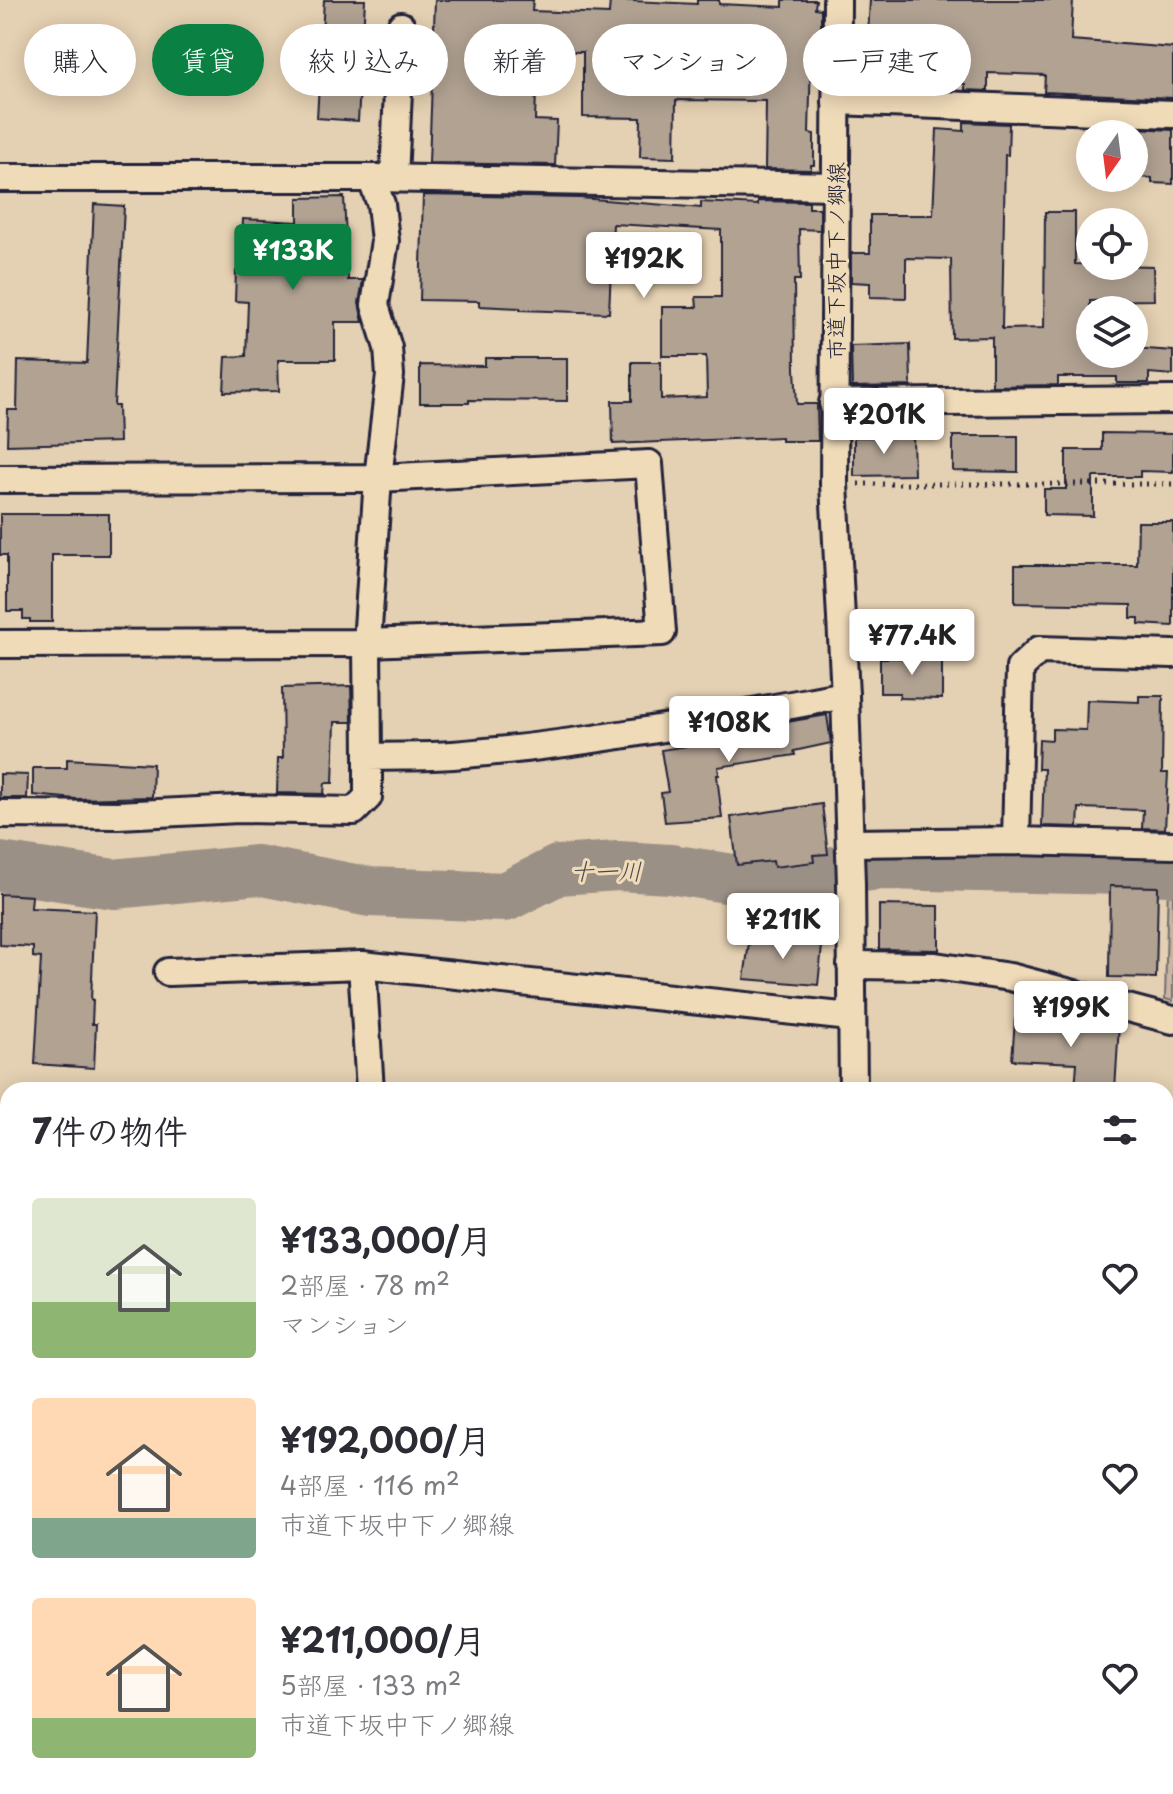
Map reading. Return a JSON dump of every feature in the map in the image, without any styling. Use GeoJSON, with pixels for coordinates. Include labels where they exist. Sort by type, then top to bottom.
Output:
{"type":"FeatureCollection","features":[{"type":"Feature","properties":{"kind":"street","name":"市道下坂中下ノ郷線"},"geometry":{"type":"LineString","coordinates":[[837,0],[834,484],[845,695],[853,1082]]}},
{"type":"Feature","properties":{"kind":"street"},"geometry":{"type":"LineString","coordinates":[[0,814],[118,815],[239,809],[354,811],[368,797],[367,643],[378,478],[390,375],[388,348],[375,305],[383,269],[385,241],[381,204],[393,96]]}},
{"type":"Feature","properties":{"kind":"street"},"geometry":{"type":"LineString","coordinates":[[836,101],[1173,114]]}},
{"type":"Feature","properties":{"kind":"street"},"geometry":{"type":"LineString","coordinates":[[0,178],[383,178],[835,186]]}},
{"type":"Feature","properties":{"kind":"street"},"geometry":{"type":"LineString","coordinates":[[833,403],[1173,400]]}},
{"type":"Feature","properties":{"kind":"street"},"geometry":{"type":"LineString","coordinates":[[0,479],[378,478],[649,464],[662,632],[367,643],[0,644]]}},
{"type":"Feature","properties":{"kind":"street"},"geometry":{"type":"LineString","coordinates":[[1016,841],[1020,668],[1039,650],[1173,654]]}},
{"type":"Feature","properties":{"kind":"street"},"geometry":{"type":"LineString","coordinates":[[368,757],[451,755],[533,747],[669,728],[845,695]]}},
{"type":"Feature","properties":{"kind":"street"},"geometry":{"type":"LineString","coordinates":[[850,862],[1016,841],[1173,845]]}},
{"type":"Feature","properties":{"kind":"street"},"geometry":{"type":"LineString","coordinates":[[168,972],[362,965],[850,1017]]}},
{"type":"Feature","properties":{"kind":"street"},"geometry":{"type":"LineString","coordinates":[[362,965],[369,1082]]}},
{"type":"Feature","properties":{"kind":"street"},"geometry":{"type":"LineString","coordinates":[[851,965],[935,966],[1010,977],[1173,1020]]}},
{"type":"Feature","properties":{"kind":"path"},"geometry":{"type":"LineString","coordinates":[[834,484],[1173,484]]}},
{"type":"Feature","properties":{"kind":"shaded area"},"geometry":{"type":"Polygon","coordinates":[[[1168,881],[1173,881],[1173,1001],[1165,999],[1168,881]]]}},
{"type":"Feature","properties":{"kind":"building"},"geometry":{"type":"Polygon","coordinates":[[[324,0],[365,0],[364,24],[323,24],[324,0]]]}},
{"type":"Feature","properties":{"kind":"building"},"geometry":{"type":"Polygon","coordinates":[[[435,0],[533,0],[532,11],[609,14],[610,0],[697,4],[697,0],[719,0],[719,4],[783,7],[783,0],[816,0],[815,8],[821,9],[821,24],[803,24],[803,96],[810,96],[809,133],[814,134],[814,165],[811,165],[811,170],[765,169],[766,101],[676,100],[675,158],[640,157],[641,118],[583,117],[583,52],[576,52],[576,24],[464,24],[464,96],[536,96],[535,120],[557,121],[555,165],[429,163],[431,96],[448,96],[448,24],[434,24],[435,0]]]}},
{"type":"Feature","properties":{"kind":"building"},"geometry":{"type":"Polygon","coordinates":[[[870,0],[1073,0],[1071,40],[1173,48],[1173,98],[1044,92],[1045,75],[988,73],[988,91],[971,90],[971,24],[869,24],[870,0]]]}},
{"type":"Feature","properties":{"kind":"building"},"geometry":{"type":"Polygon","coordinates":[[[318,96],[359,96],[358,121],[317,118],[318,96]]]}},
{"type":"Feature","properties":{"kind":"building"},"geometry":{"type":"Polygon","coordinates":[[[964,122],[1009,124],[1008,155],[1005,155],[1002,329],[1044,328],[1045,212],[1075,212],[1076,280],[1148,280],[1148,266],[1153,266],[1154,300],[1148,300],[1148,296],[1076,296],[1076,368],[1148,368],[1148,349],[1173,351],[1173,375],[1149,373],[1149,383],[1117,383],[1117,377],[1058,377],[1058,385],[992,386],[992,337],[952,338],[951,259],[906,258],[906,298],[870,297],[870,283],[851,282],[851,253],[870,253],[870,215],[933,215],[937,129],[964,131],[964,122]]]}},
{"type":"Feature","properties":{"kind":"building"},"geometry":{"type":"Polygon","coordinates":[[[1148,129],[1173,130],[1173,184],[1152,183],[1152,178],[1148,178],[1148,129]]]}},
{"type":"Feature","properties":{"kind":"building"},"geometry":{"type":"Polygon","coordinates":[[[423,195],[580,198],[701,208],[701,202],[758,205],[758,201],[809,202],[809,208],[820,208],[820,230],[799,229],[800,280],[794,280],[797,404],[817,404],[818,441],[781,441],[781,437],[613,444],[612,401],[632,401],[632,362],[661,362],[661,399],[707,397],[706,356],[662,356],[662,307],[697,307],[696,297],[721,297],[721,230],[613,224],[609,313],[520,310],[479,306],[479,301],[420,300],[423,195]]]}},
{"type":"Feature","properties":{"kind":"building"},"geometry":{"type":"Polygon","coordinates":[[[344,197],[348,280],[363,280],[359,303],[363,322],[335,322],[335,360],[278,360],[279,391],[224,392],[226,357],[246,356],[248,302],[235,301],[236,271],[241,271],[243,219],[298,222],[298,198],[344,197]]]}},
{"type":"Feature","properties":{"kind":"building"},"geometry":{"type":"Polygon","coordinates":[[[94,204],[124,206],[114,406],[118,406],[119,442],[7,445],[8,410],[17,410],[18,361],[87,363],[94,204]]]}},
{"type":"Feature","properties":{"kind":"building"},"geometry":{"type":"Polygon","coordinates":[[[910,344],[911,386],[852,387],[851,346],[910,344]]]}},
{"type":"Feature","properties":{"kind":"building"},"geometry":{"type":"Polygon","coordinates":[[[485,358],[567,358],[567,401],[420,403],[420,365],[485,366],[485,358]]]}},
{"type":"Feature","properties":{"kind":"building"},"geometry":{"type":"Polygon","coordinates":[[[1102,433],[1173,434],[1173,472],[1140,471],[1140,477],[1093,477],[1093,516],[1044,515],[1044,489],[1066,489],[1066,450],[1102,450],[1102,433]]]}},
{"type":"Feature","properties":{"kind":"building"},"geometry":{"type":"Polygon","coordinates":[[[913,436],[914,475],[854,476],[854,437],[913,436]]]}},
{"type":"Feature","properties":{"kind":"building"},"geometry":{"type":"Polygon","coordinates":[[[953,436],[1018,436],[1018,472],[953,471],[953,436]]]}},
{"type":"Feature","properties":{"kind":"building"},"geometry":{"type":"Polygon","coordinates":[[[0,514],[109,514],[109,555],[52,555],[52,622],[30,622],[30,619],[23,619],[23,611],[7,611],[7,555],[0,555],[0,514]]]}},
{"type":"Feature","properties":{"kind":"building"},"geometry":{"type":"Polygon","coordinates":[[[1138,522],[1173,522],[1173,626],[1139,624],[1139,618],[1131,618],[1131,605],[1015,603],[1015,565],[1137,565],[1138,522]]]}},
{"type":"Feature","properties":{"kind":"building"},"geometry":{"type":"Polygon","coordinates":[[[880,658],[942,658],[942,699],[899,698],[900,693],[880,693],[880,658]]]}},
{"type":"Feature","properties":{"kind":"building"},"geometry":{"type":"Polygon","coordinates":[[[351,686],[352,722],[335,722],[333,783],[325,783],[324,794],[277,793],[278,758],[283,758],[282,688],[351,686]]]}},
{"type":"Feature","properties":{"kind":"building"},"geometry":{"type":"Polygon","coordinates":[[[1139,696],[1163,696],[1162,773],[1168,773],[1165,829],[1142,828],[1143,810],[1079,808],[1078,827],[1042,826],[1044,769],[1038,769],[1039,739],[1052,740],[1052,729],[1086,730],[1087,700],[1139,702],[1139,696]]]}},
{"type":"Feature","properties":{"kind":"building"},"geometry":{"type":"Polygon","coordinates":[[[827,715],[831,743],[794,751],[795,755],[718,767],[722,818],[665,822],[661,793],[668,792],[661,750],[737,738],[736,731],[827,715]]]}},
{"type":"Feature","properties":{"kind":"building"},"geometry":{"type":"Polygon","coordinates":[[[67,759],[153,764],[152,797],[76,799],[33,795],[33,768],[67,768],[67,759]]]}},
{"type":"Feature","properties":{"kind":"building"},"geometry":{"type":"Polygon","coordinates":[[[0,774],[28,775],[27,798],[0,798],[0,774]]]}},
{"type":"Feature","properties":{"kind":"building"},"geometry":{"type":"Polygon","coordinates":[[[822,804],[828,854],[813,855],[814,862],[774,867],[773,861],[737,865],[731,817],[822,804]]]}},
{"type":"Feature","properties":{"kind":"building"},"geometry":{"type":"Polygon","coordinates":[[[1110,886],[1158,887],[1156,978],[1109,977],[1110,886]]]}},
{"type":"Feature","properties":{"kind":"building"},"geometry":{"type":"Polygon","coordinates":[[[0,894],[32,896],[31,908],[95,911],[91,1000],[92,1024],[96,1024],[94,1068],[35,1064],[41,958],[33,957],[33,947],[0,945],[0,894]]]}},
{"type":"Feature","properties":{"kind":"building"},"geometry":{"type":"Polygon","coordinates":[[[879,905],[939,906],[939,950],[879,949],[879,905]]]}},
{"type":"Feature","properties":{"kind":"building"},"geometry":{"type":"Polygon","coordinates":[[[750,935],[822,946],[818,985],[744,979],[750,935]]]}},
{"type":"Feature","properties":{"kind":"building"},"geometry":{"type":"Polygon","coordinates":[[[1015,1019],[1119,1025],[1115,1082],[1076,1082],[1077,1063],[1012,1060],[1015,1019]]]}},
{"type":"Feature","properties":{"kind":"waterway","name":"十一川"},"geometry":{"type":"LineString","coordinates":[[0,867],[114,884],[257,870],[370,892],[505,897],[558,870],[618,866],[670,869],[739,880],[879,865],[1173,871]]}}]}
